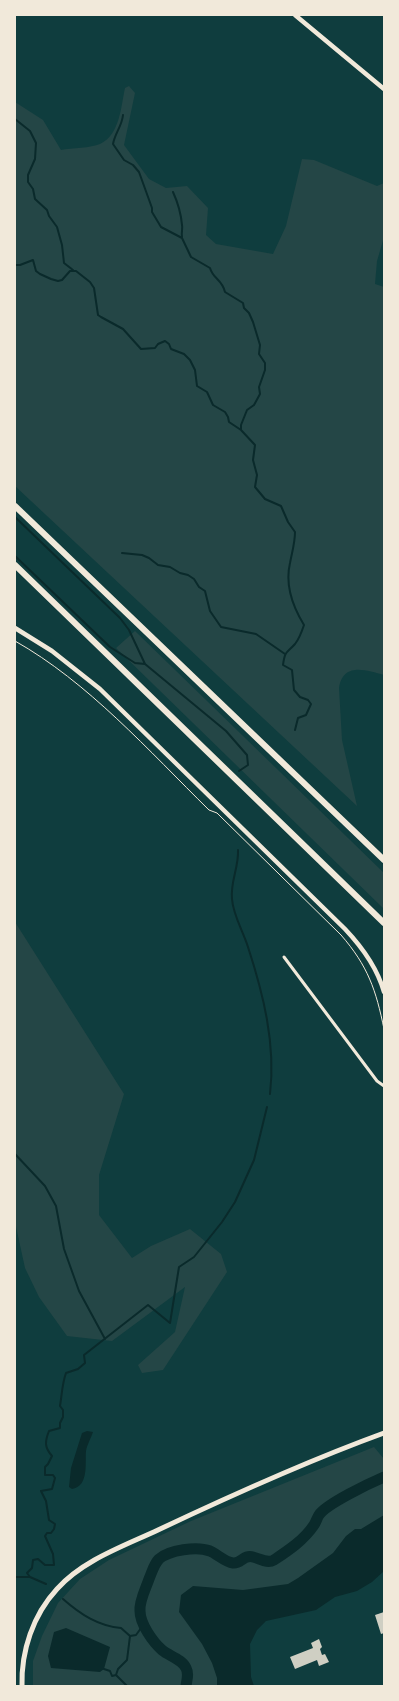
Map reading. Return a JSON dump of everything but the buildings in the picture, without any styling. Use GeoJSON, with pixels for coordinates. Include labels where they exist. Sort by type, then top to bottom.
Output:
{"type":"FeatureCollection","features":[{"type":"Feature","properties":{"kind":"highway"},"geometry":{"type":"LineString","coordinates":[[15,506],[384,860]]}},
{"type":"Feature","properties":{"kind":"highway"},"geometry":{"type":"LineString","coordinates":[[15,565],[384,923]]}},
{"type":"Feature","properties":{"kind":"main road"},"geometry":{"type":"LineString","coordinates":[[22,1686],[24,1660],[30,1634],[46,1603],[57,1588],[74,1574],[102,1556],[207,1507],[334,1452],[384,1434]]}},
{"type":"Feature","properties":{"kind":"street"},"geometry":{"type":"LineString","coordinates":[[295,15],[384,89]]}},
{"type":"Feature","properties":{"kind":"street"},"geometry":{"type":"LineString","coordinates":[[15,628],[59,656],[100,689],[346,929],[369,959],[384,992]]}},
{"type":"Feature","properties":{"kind":"street"},"geometry":{"type":"LineString","coordinates":[[284,957],[377,1081],[384,1086]]}},
{"type":"Feature","properties":{"kind":"path"},"geometry":{"type":"LineString","coordinates":[[15,641],[50,662],[96,700],[209,810],[217,813],[341,935],[369,976],[378,1001],[384,1029]]}},
{"type":"Feature","properties":{"kind":"shaded area"},"geometry":{"type":"Polygon","coordinates":[[[129,86],[135,93],[124,145],[149,179],[166,188],[187,186],[208,208],[206,235],[216,244],[273,254],[286,226],[302,159],[314,160],[377,186],[384,183],[384,237],[377,261],[375,284],[384,287],[384,675],[363,670],[350,671],[341,680],[339,688],[342,740],[357,806],[15,486],[15,102],[43,120],[61,150],[87,147],[100,144],[112,134],[121,111],[125,88],[129,86]]]}},
{"type":"Feature","properties":{"kind":"shaded area"},"geometry":{"type":"Polygon","coordinates":[[[135,631],[384,873],[384,909],[116,648],[135,631]]]}},
{"type":"Feature","properties":{"kind":"shaded area"},"geometry":{"type":"Polygon","coordinates":[[[15,922],[124,1094],[99,1175],[99,1215],[132,1258],[151,1246],[190,1229],[221,1254],[227,1272],[163,1370],[142,1373],[138,1365],[175,1332],[185,1287],[112,1341],[67,1336],[39,1297],[25,1268],[15,1222],[15,922]]]}},
{"type":"Feature","properties":{"kind":"shaded area"},"geometry":{"type":"Polygon","coordinates":[[[87,1431],[93,1432],[86,1451],[84,1479],[81,1484],[72,1489],[69,1487],[71,1468],[82,1433],[87,1431]]]}},
{"type":"Feature","properties":{"kind":"shaded area"},"geometry":{"type":"Polygon","coordinates":[[[374,1447],[384,1459],[384,1534],[225,1631],[221,1686],[33,1686],[33,1661],[42,1636],[58,1603],[80,1579],[109,1560],[191,1521],[374,1447]]]}},
{"type":"Feature","properties":{"kind":"shaded area"},"geometry":{"type":"Polygon","coordinates":[[[384,1515],[384,1571],[372,1582],[357,1591],[335,1597],[316,1610],[266,1621],[257,1630],[250,1644],[251,1677],[254,1686],[217,1686],[217,1678],[212,1663],[202,1644],[179,1612],[181,1595],[193,1586],[243,1590],[288,1584],[333,1553],[346,1536],[355,1529],[361,1529],[384,1515]]]}},
{"type":"Feature","properties":{"kind":"shaded area"},"geometry":{"type":"Polygon","coordinates":[[[66,1628],[110,1647],[104,1669],[100,1672],[51,1668],[48,1656],[54,1632],[66,1628]]]}},
{"type":"Feature","properties":{"kind":"waterway"},"geometry":{"type":"LineString","coordinates":[[123,115],[113,144],[124,160],[133,165],[139,172],[152,212],[161,227],[182,238],[191,257],[210,268],[213,275],[222,284],[225,292],[243,303],[253,322],[260,345],[259,354],[265,363],[265,370],[259,387],[260,394],[254,405],[247,410],[241,430]]}},
{"type":"Feature","properties":{"kind":"waterway"},"geometry":{"type":"LineString","coordinates":[[15,119],[30,131],[36,143],[35,159],[28,175],[28,182],[33,189],[35,199],[47,210],[57,227],[64,263],[73,270]]}},
{"type":"Feature","properties":{"kind":"waterway"},"geometry":{"type":"LineString","coordinates":[[173,192],[181,216],[182,237]]}},
{"type":"Feature","properties":{"kind":"waterway"},"geometry":{"type":"LineString","coordinates":[[15,265],[33,260],[36,271],[58,281],[62,280],[70,271],[76,271],[90,282],[94,288],[98,315],[123,329],[141,349],[155,348],[158,344],[165,341],[171,349],[184,354],[190,360],[195,370],[197,386],[207,392],[213,405],[225,412],[229,422],[241,430],[255,445],[253,460],[257,475],[255,487],[265,499],[281,506],[295,532],[289,571],[289,587],[296,611],[304,625],[296,642],[287,652],[283,665],[292,670],[294,690],[300,697],[308,700],[311,704],[306,715],[298,718],[295,730]]}},
{"type":"Feature","properties":{"kind":"waterway"},"geometry":{"type":"LineString","coordinates":[[15,517],[120,618],[129,630],[145,664],[226,731],[247,755],[248,765],[239,771]]}},
{"type":"Feature","properties":{"kind":"waterway"},"geometry":{"type":"LineString","coordinates":[[122,553],[142,555],[158,565],[170,567],[188,575],[205,591],[210,611],[221,627],[256,634],[285,654]]}},
{"type":"Feature","properties":{"kind":"waterway"},"geometry":{"type":"LineString","coordinates":[[15,556],[110,647],[135,663],[145,664]]}},
{"type":"Feature","properties":{"kind":"waterway"},"geometry":{"type":"LineString","coordinates":[[238,850],[232,887],[233,905],[253,964],[267,1019],[271,1056],[270,1094]]}},
{"type":"Feature","properties":{"kind":"waterway"},"geometry":{"type":"LineString","coordinates":[[30,1577],[27,1573],[32,1568],[33,1560],[38,1559],[45,1565],[54,1565],[53,1554],[45,1536],[47,1533],[51,1533],[55,1524],[49,1520],[46,1501],[41,1491],[52,1489],[55,1478],[53,1475],[45,1475],[45,1467],[52,1456],[46,1447],[46,1441],[49,1431],[60,1428],[63,1417],[63,1410],[60,1406],[66,1373],[78,1369],[85,1363],[84,1355],[148,1305],[170,1323],[179,1267],[194,1257],[222,1222],[235,1202],[254,1160],[267,1107]]}},
{"type":"Feature","properties":{"kind":"waterway"},"geometry":{"type":"LineString","coordinates":[[15,1154],[45,1186],[56,1206],[64,1249],[79,1291],[105,1339]]}},
{"type":"Feature","properties":{"kind":"waterway"},"geometry":{"type":"LineString","coordinates":[[186,1686],[187,1672],[184,1665],[158,1647],[142,1621],[140,1607],[142,1599],[153,1568],[159,1559],[176,1551],[198,1549],[210,1551],[233,1563],[250,1556],[266,1561],[274,1560],[301,1540],[314,1525],[323,1510],[349,1494],[384,1477]]}},
{"type":"Feature","properties":{"kind":"waterway"},"geometry":{"type":"LineString","coordinates":[[15,1577],[30,1577],[46,1584]]}},
{"type":"Feature","properties":{"kind":"waterway"},"geometry":{"type":"LineString","coordinates":[[63,1599],[76,1610],[97,1622],[121,1628],[130,1636],[127,1660],[118,1669],[116,1675],[127,1686]]}},
{"type":"Feature","properties":{"kind":"waterway"},"geometry":{"type":"LineString","coordinates":[[130,1636],[136,1635],[144,1624]]}},
{"type":"Feature","properties":{"kind":"waterway"},"geometry":{"type":"LineString","coordinates":[[104,1669],[110,1671],[112,1676],[116,1675]]}}]}
